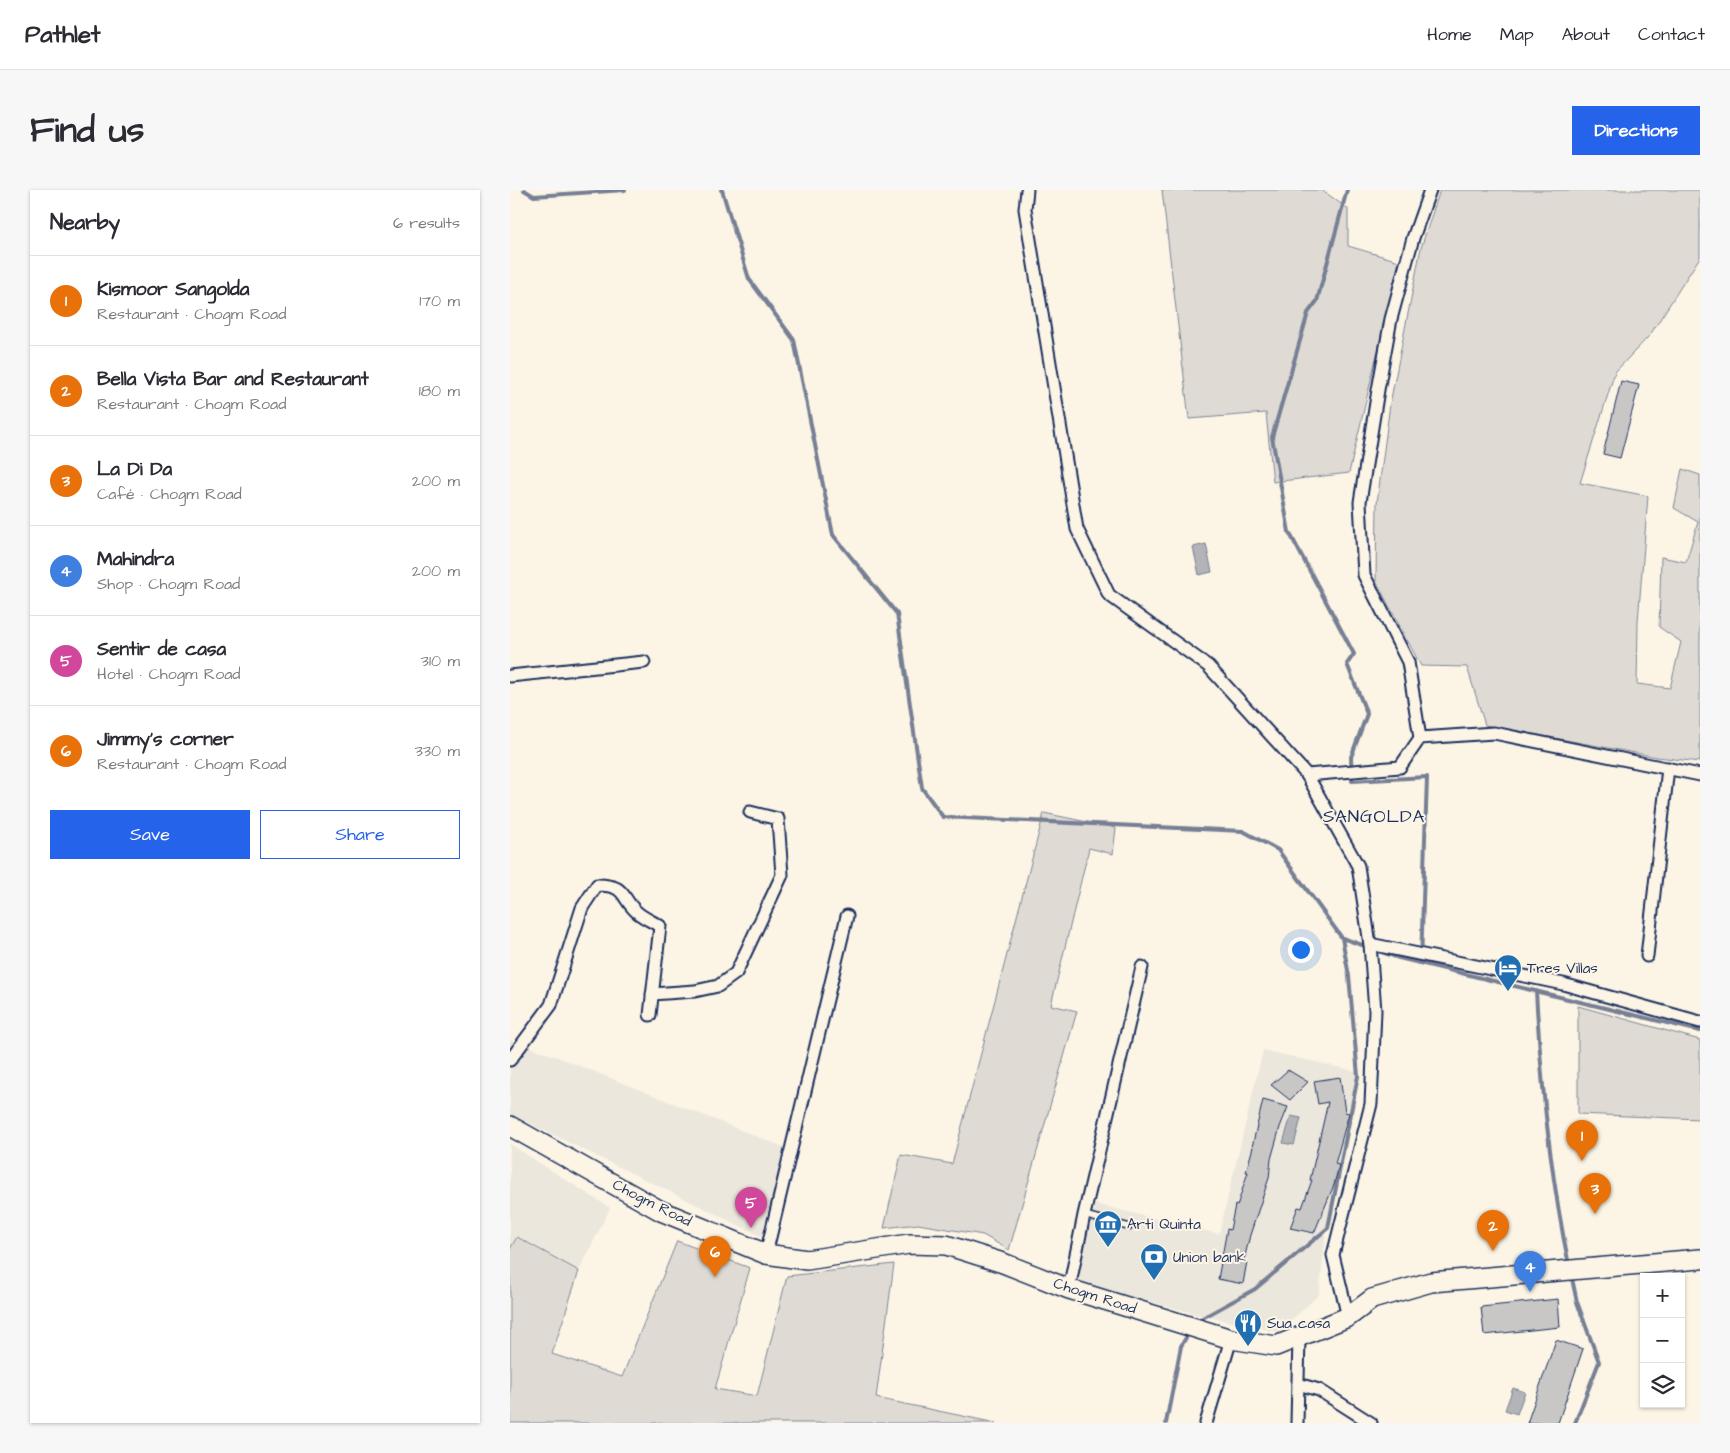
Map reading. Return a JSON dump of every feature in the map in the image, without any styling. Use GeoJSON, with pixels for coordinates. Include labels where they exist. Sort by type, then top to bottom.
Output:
{"type":"FeatureCollection","features":[{"type":"Feature","properties":{"kind":"main road","name":"Chogm Road"},"geometry":{"type":"LineString","coordinates":[[510,1126],[661,1211],[766,1254],[807,1260],[909,1244],[946,1245],[1003,1263],[1069,1289],[1231,1339],[1276,1346],[1348,1317],[1372,1299],[1431,1282],[1700,1259]]}},
{"type":"Feature","properties":{"kind":"street"},"geometry":{"type":"LineString","coordinates":[[1027,190],[1025,209],[1077,528],[1109,595],[1208,666],[1307,775],[1358,866],[1370,944],[1374,1011],[1371,1104],[1332,1255],[1348,1317]]}},
{"type":"Feature","properties":{"kind":"street"},"geometry":{"type":"LineString","coordinates":[[1307,775],[1400,767],[1420,738],[1408,662],[1364,575],[1360,502],[1391,319],[1430,190]]}},
{"type":"Feature","properties":{"kind":"street"},"geometry":{"type":"LineString","coordinates":[[510,676],[644,662]]}},
{"type":"Feature","properties":{"kind":"street"},"geometry":{"type":"LineString","coordinates":[[1420,738],[1494,733],[1700,775]]}},
{"type":"Feature","properties":{"kind":"street"},"geometry":{"type":"LineString","coordinates":[[1647,956],[1668,768]]}},
{"type":"Feature","properties":{"kind":"street"},"geometry":{"type":"LineString","coordinates":[[652,994],[695,991],[718,986],[736,973],[782,875],[778,819],[750,812]]}},
{"type":"Feature","properties":{"kind":"street"},"geometry":{"type":"LineString","coordinates":[[510,1060],[551,1005],[582,908],[597,884],[609,884],[621,891],[638,913],[660,926],[650,1015]]}},
{"type":"Feature","properties":{"kind":"street"},"geometry":{"type":"LineString","coordinates":[[766,1254],[848,916]]}},
{"type":"Feature","properties":{"kind":"street"},"geometry":{"type":"LineString","coordinates":[[1370,944],[1562,984],[1700,1022]]}},
{"type":"Feature","properties":{"kind":"street"},"geometry":{"type":"LineString","coordinates":[[1069,1289],[1084,1215],[1142,967]]}},
{"type":"Feature","properties":{"kind":"street"},"geometry":{"type":"LineString","coordinates":[[1297,1423],[1299,1337]]}},
{"type":"Feature","properties":{"kind":"street"},"geometry":{"type":"LineString","coordinates":[[1206,1423],[1231,1339]]}},
{"type":"Feature","properties":{"kind":"street"},"geometry":{"type":"LineString","coordinates":[[1298,1384],[1319,1390],[1371,1423]]}},
{"type":"Feature","properties":{"kind":"lane"},"geometry":{"type":"LineString","coordinates":[[1084,1215],[1129,1227]]}},
{"type":"Feature","properties":{"kind":"shaded area"},"geometry":{"type":"Polygon","coordinates":[[[1162,190],[1322,190],[1348,209],[1348,246],[1399,261],[1349,473],[1273,482],[1266,413],[1189,419],[1162,190]]]}},
{"type":"Feature","properties":{"kind":"shaded area"},"geometry":{"type":"Polygon","coordinates":[[[1440,190],[1700,190],[1700,257],[1650,335],[1615,372],[1580,483],[1648,496],[1638,621],[1637,684],[1670,688],[1681,642],[1659,627],[1661,557],[1686,562],[1698,522],[1674,508],[1682,469],[1700,475],[1700,762],[1657,757],[1485,725],[1467,667],[1421,666],[1376,581],[1377,503],[1390,404],[1421,248],[1440,190]]]}},
{"type":"Feature","properties":{"kind":"shaded area"},"geometry":{"type":"Polygon","coordinates":[[[1206,544],[1212,572],[1199,575],[1193,547],[1206,544]]]}},
{"type":"Feature","properties":{"kind":"shaded area"},"geometry":{"type":"Polygon","coordinates":[[[1044,813],[1116,828],[1113,854],[1089,848],[1051,1005],[1077,1011],[1009,1250],[983,1235],[918,1224],[884,1228],[901,1155],[952,1164],[1044,813]]]}},
{"type":"Feature","properties":{"kind":"shaded area"},"geometry":{"type":"Polygon","coordinates":[[[1578,1006],[1700,1040],[1700,1119],[1578,1114],[1578,1006]]]}},
{"type":"Feature","properties":{"kind":"shaded area"},"geometry":{"type":"Polygon","coordinates":[[[510,1040],[786,1148],[763,1237],[510,1114],[510,1040]]]}},
{"type":"Feature","properties":{"kind":"shaded area"},"geometry":{"type":"Polygon","coordinates":[[[1263,1050],[1359,1072],[1327,1224],[1319,1295],[1278,1332],[1199,1315],[1075,1282],[1095,1204],[1219,1234],[1263,1050]]]}},
{"type":"Feature","properties":{"kind":"shaded area"},"geometry":{"type":"Polygon","coordinates":[[[1291,1116],[1301,1118],[1294,1145],[1283,1143],[1291,1116]]]}},
{"type":"Feature","properties":{"kind":"shaded area"},"geometry":{"type":"Polygon","coordinates":[[[510,1144],[610,1208],[579,1271],[517,1237],[510,1249],[510,1144]]]}},
{"type":"Feature","properties":{"kind":"shaded area"},"geometry":{"type":"Polygon","coordinates":[[[517,1237],[579,1271],[552,1354],[622,1377],[677,1241],[750,1268],[715,1389],[757,1396],[787,1276],[894,1264],[876,1398],[996,1423],[510,1423],[510,1249],[517,1237]]]}},
{"type":"Feature","properties":{"kind":"shaded area"},"geometry":{"type":"Polygon","coordinates":[[[1513,1388],[1525,1392],[1517,1414],[1505,1410],[1513,1388]]]}},
{"type":"Feature","properties":{"kind":"building"},"geometry":{"type":"Polygon","coordinates":[[[1621,381],[1639,385],[1620,458],[1603,454],[1621,381]]]}},
{"type":"Feature","properties":{"kind":"building"},"geometry":{"type":"Polygon","coordinates":[[[1288,1070],[1308,1082],[1290,1100],[1271,1085],[1288,1070]]]}},
{"type":"Feature","properties":{"kind":"building"},"geometry":{"type":"Polygon","coordinates":[[[1340,1077],[1345,1112],[1349,1113],[1335,1164],[1339,1165],[1334,1185],[1314,1233],[1290,1228],[1298,1207],[1302,1208],[1312,1180],[1310,1180],[1328,1102],[1318,1104],[1314,1081],[1340,1077]]]}},
{"type":"Feature","properties":{"kind":"building"},"geometry":{"type":"Polygon","coordinates":[[[1263,1100],[1288,1107],[1271,1159],[1269,1178],[1250,1235],[1244,1260],[1247,1261],[1243,1284],[1218,1279],[1227,1229],[1230,1230],[1235,1205],[1237,1206],[1248,1172],[1246,1172],[1263,1100]]]}},
{"type":"Feature","properties":{"kind":"building"},"geometry":{"type":"Polygon","coordinates":[[[1558,1299],[1560,1327],[1484,1335],[1481,1307],[1558,1299]]]}},
{"type":"Feature","properties":{"kind":"building"},"geometry":{"type":"Polygon","coordinates":[[[1556,1340],[1583,1349],[1558,1423],[1527,1423],[1556,1340]]]}},
{"type":"Feature","properties":{"kind":"waterway"},"geometry":{"type":"LineString","coordinates":[[524,190],[534,196],[625,190]]}},
{"type":"Feature","properties":{"kind":"waterway"},"geometry":{"type":"LineString","coordinates":[[721,190],[749,279],[794,340],[833,535],[897,614],[922,788],[943,817],[1243,831],[1278,850],[1342,938],[1349,976],[1358,1076],[1328,1228],[1255,1289],[1197,1321]]}},
{"type":"Feature","properties":{"kind":"waterway"},"geometry":{"type":"LineString","coordinates":[[1347,190],[1317,301],[1308,313],[1272,437],[1289,532],[1354,654],[1347,664],[1367,714],[1351,757],[1352,781],[1427,777],[1421,963]]}},
{"type":"Feature","properties":{"kind":"waterway"},"geometry":{"type":"LineString","coordinates":[[1342,938],[1368,947]]}},
{"type":"Feature","properties":{"kind":"waterway"},"geometry":{"type":"LineString","coordinates":[[1382,952],[1399,958],[1700,1031]]}},
{"type":"Feature","properties":{"kind":"waterway"},"geometry":{"type":"LineString","coordinates":[[1536,991],[1547,1129],[1569,1265]]}},
{"type":"Feature","properties":{"kind":"waterway"},"geometry":{"type":"LineString","coordinates":[[1571,1274],[1577,1302],[1599,1362],[1575,1423]]}},
{"type":"Feature","properties":{"kind":"waterway"},"geometry":{"type":"LineString","coordinates":[[1166,1423],[1181,1346],[1190,1331]]}},
{"type":"Feature","properties":{"kind":"place","name":"Tres Villas"},"geometry":{"type":"Point","coordinates":[1508,992]}},
{"type":"Feature","properties":{"kind":"place","name":"Kismoor Sangolda"},"geometry":{"type":"Point","coordinates":[1582,1161]}},
{"type":"Feature","properties":{"kind":"place","name":"La Di Da"},"geometry":{"type":"Point","coordinates":[1595,1214]}},
{"type":"Feature","properties":{"kind":"place","name":"Sentir de casa"},"geometry":{"type":"Point","coordinates":[751,1228]}},
{"type":"Feature","properties":{"kind":"place","name":"Arti Quinta"},"geometry":{"type":"Point","coordinates":[1108,1248]}},
{"type":"Feature","properties":{"kind":"place","name":"Bella Vista Bar and Restaurant"},"geometry":{"type":"Point","coordinates":[1493,1251]}},
{"type":"Feature","properties":{"kind":"place","name":"Jimmy's corner"},"geometry":{"type":"Point","coordinates":[715,1277]}},
{"type":"Feature","properties":{"kind":"place","name":"Union bank"},"geometry":{"type":"Point","coordinates":[1154,1281]}},
{"type":"Feature","properties":{"kind":"place","name":"Mahindra"},"geometry":{"type":"Point","coordinates":[1530,1292]}},
{"type":"Feature","properties":{"kind":"place","name":"Sua casa"},"geometry":{"type":"Point","coordinates":[1248,1347]}},
{"type":"Feature","properties":{"kind":"district","name":"SANGOLDA"},"geometry":{"type":"Point","coordinates":[1374,816]}}]}
